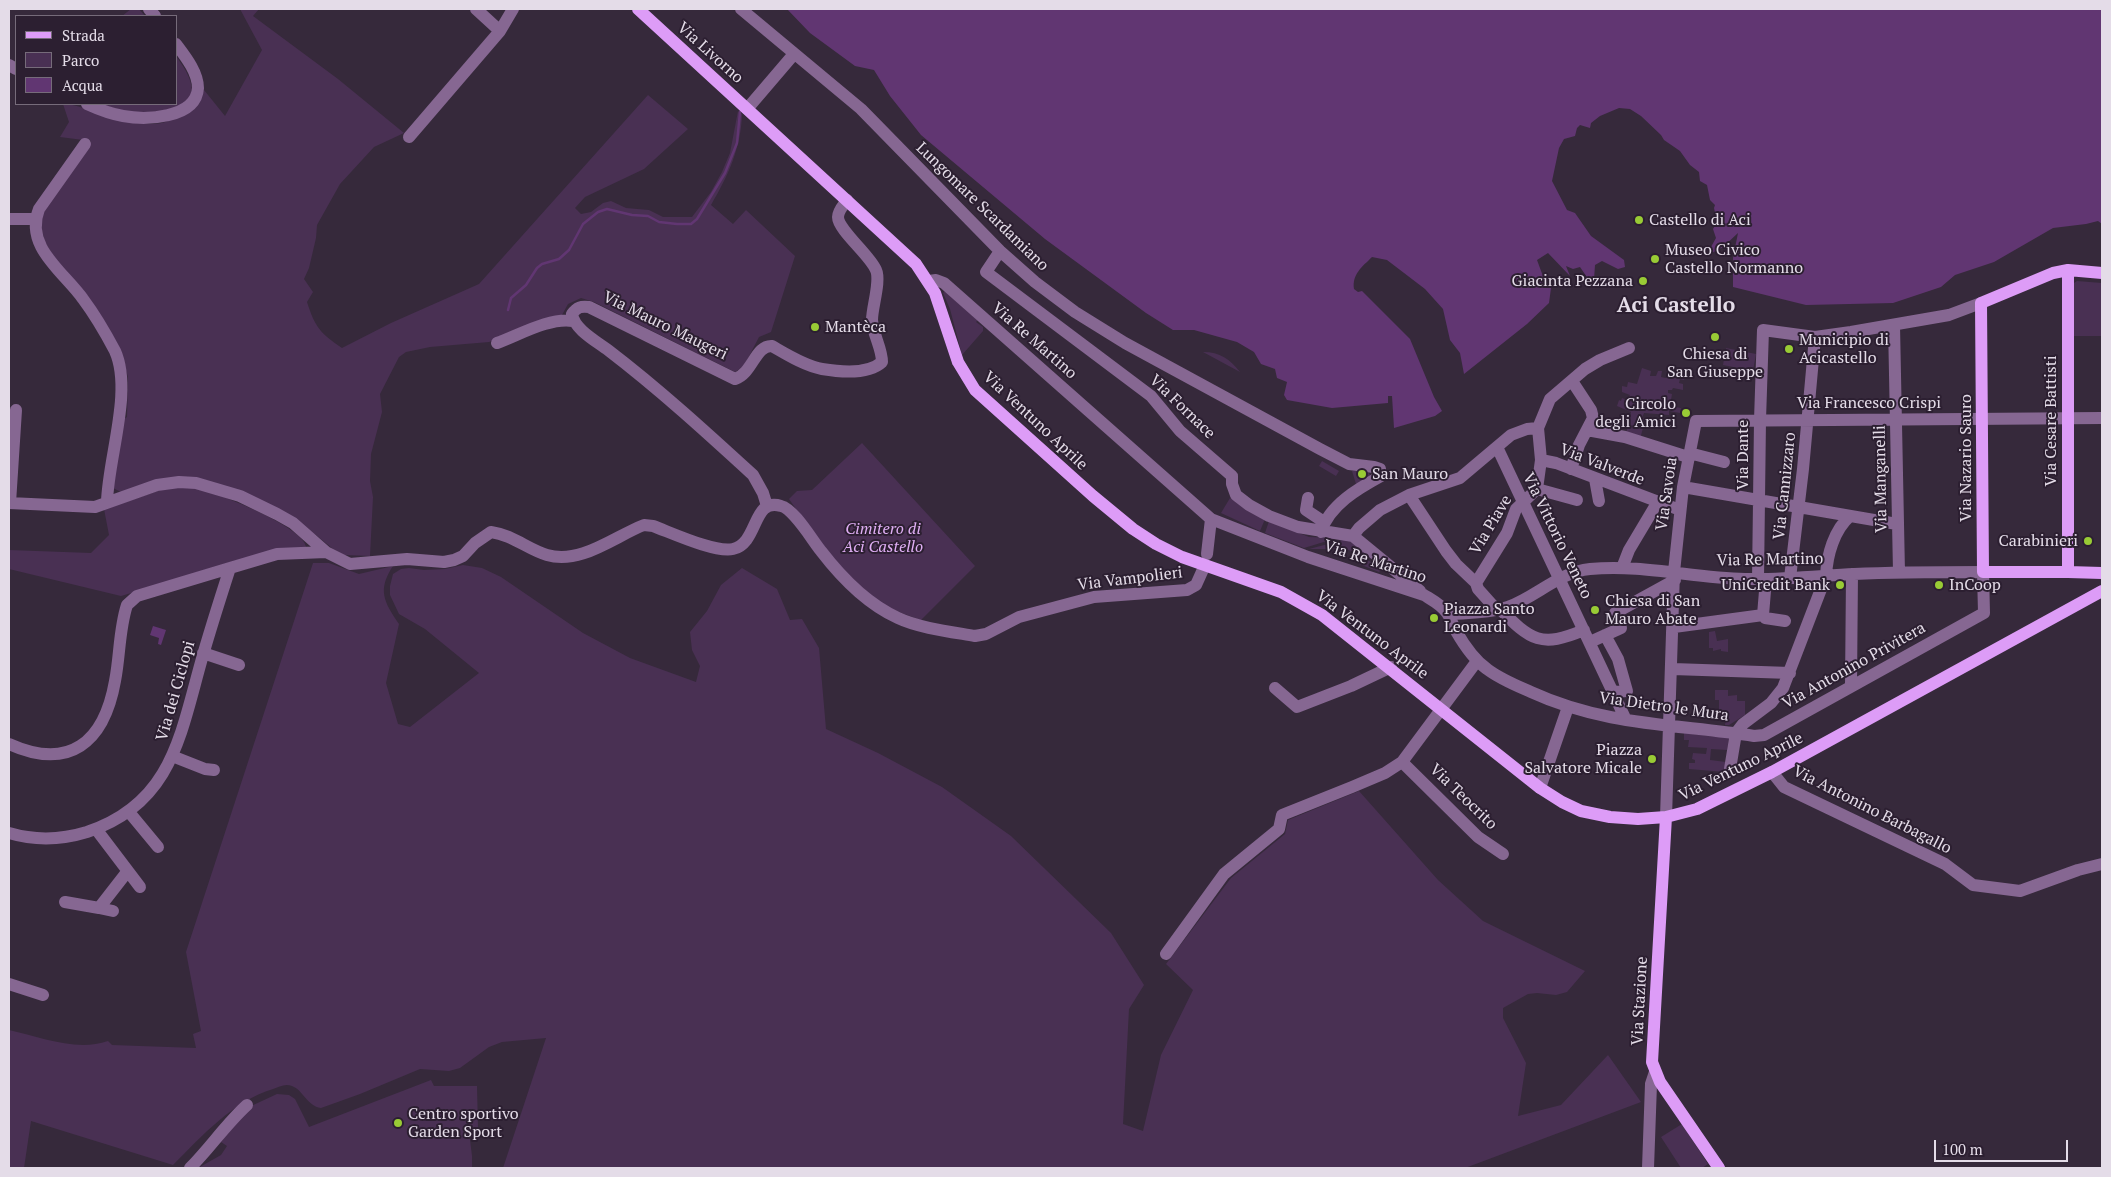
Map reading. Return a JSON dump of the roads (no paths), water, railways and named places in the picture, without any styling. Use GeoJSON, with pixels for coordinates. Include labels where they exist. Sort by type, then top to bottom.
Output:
{"type":"FeatureCollection","features":[{"type":"Feature","properties":{"kind":"main road","name":"Via Livorno"},"geometry":{"type":"LineString","coordinates":[[638,9],[743,105]]}},
{"type":"Feature","properties":{"kind":"main road","name":"Via Ventuno Aprile"},"geometry":{"type":"LineString","coordinates":[[743,105],[904,252],[929,281],[942,309],[958,362],[967,380],[984,400],[1133,529],[1156,544],[1206,559],[1303,603],[1322,615],[1390,667],[1540,788],[1562,802],[1590,813],[1638,819],[1666,817],[1697,809],[1772,772],[2102,591]]}},
{"type":"Feature","properties":{"kind":"main road"},"geometry":{"type":"LineString","coordinates":[[1981,303],[2053,273],[2068,270],[2102,272]]}},
{"type":"Feature","properties":{"kind":"main road","name":"Via Cesare Battisti"},"geometry":{"type":"LineString","coordinates":[[2068,270],[2068,572]]}},
{"type":"Feature","properties":{"kind":"main road","name":"Via Nazario Sauro"},"geometry":{"type":"LineString","coordinates":[[1981,303],[1983,572]]}},
{"type":"Feature","properties":{"kind":"main road","name":"Via Re Martino"},"geometry":{"type":"LineString","coordinates":[[1983,572],[2102,574]]}},
{"type":"Feature","properties":{"kind":"main road","name":"Via Stazione"},"geometry":{"type":"LineString","coordinates":[[1666,817],[1652,1062],[1655,1072],[1719,1168]]}},
{"type":"Feature","properties":{"kind":"street"},"geometry":{"type":"LineString","coordinates":[[476,9],[500,31]]}},
{"type":"Feature","properties":{"kind":"street"},"geometry":{"type":"LineString","coordinates":[[409,137],[500,31],[513,9]]}},
{"type":"Feature","properties":{"kind":"street","name":"Lungomare Scardamiano"},"geometry":{"type":"LineString","coordinates":[[741,9],[861,109],[1000,251],[1035,282],[1075,312],[1125,343],[1320,450],[1349,464],[1380,469],[1382,476],[1349,495],[1323,527]]}},
{"type":"Feature","properties":{"kind":"street"},"geometry":{"type":"LineString","coordinates":[[90,105],[124,116],[146,118],[165,116],[190,105],[196,98],[198,87],[188,60],[178,47]]}},
{"type":"Feature","properties":{"kind":"street"},"geometry":{"type":"LineString","coordinates":[[743,105],[794,54]]}},
{"type":"Feature","properties":{"kind":"street"},"geometry":{"type":"LineString","coordinates":[[85,144],[39,209],[35,219],[38,244],[83,299],[116,353],[121,375],[121,405],[108,482],[107,502]]}},
{"type":"Feature","properties":{"kind":"street","name":"Via Mauro Maugeri"},"geometry":{"type":"LineString","coordinates":[[573,321],[572,314],[575,309],[582,306],[589,307],[735,379],[742,377],[750,368],[761,349],[766,346],[772,346],[820,369],[856,371],[876,367],[882,362],[882,355],[876,341],[872,322],[878,276],[869,259],[839,222],[839,211],[847,200]]}},
{"type":"Feature","properties":{"kind":"street"},"geometry":{"type":"LineString","coordinates":[[9,219],[35,219]]}},
{"type":"Feature","properties":{"kind":"street","name":"Via Fornace"},"geometry":{"type":"LineString","coordinates":[[1000,251],[986,272],[1151,396],[1180,431],[1232,476],[1232,484],[1236,495],[1269,516],[1298,528],[1323,527],[1354,536]]}},
{"type":"Feature","properties":{"kind":"street","name":"Via Re Martino"},"geometry":{"type":"LineString","coordinates":[[929,281],[936,280],[944,283],[1211,519],[1308,557],[1424,595],[1437,603],[1448,614],[1460,614],[1508,606],[1560,578],[1588,569],[1622,568],[1675,576],[1719,579],[1790,578],[1898,572],[1983,572]]}},
{"type":"Feature","properties":{"kind":"street"},"geometry":{"type":"LineString","coordinates":[[1815,337],[1949,315],[1981,303]]}},
{"type":"Feature","properties":{"kind":"street"},"geometry":{"type":"LineString","coordinates":[[1063,331],[1075,312]]}},
{"type":"Feature","properties":{"kind":"street"},"geometry":{"type":"LineString","coordinates":[[16,410],[9,503],[95,507],[157,485],[179,482],[202,484],[240,496],[277,514],[293,523],[326,552],[350,564],[407,558],[444,562],[463,556],[475,543],[491,532],[518,540],[532,549],[549,556],[563,557],[586,552],[644,525],[653,526],[717,549],[734,549],[748,540],[762,510],[767,506],[763,493],[753,475],[644,378],[573,321],[563,319],[552,322],[497,343]]}},
{"type":"Feature","properties":{"kind":"street","name":"Via Manganelli"},"geometry":{"type":"LineString","coordinates":[[1894,325],[1898,572]]}},
{"type":"Feature","properties":{"kind":"street","name":"Via Dante"},"geometry":{"type":"LineString","coordinates":[[1763,615],[1760,420],[1763,330],[1815,337]]}},
{"type":"Feature","properties":{"kind":"street","name":"Via Cannizzaro"},"geometry":{"type":"LineString","coordinates":[[1790,578],[1800,507],[1815,337]]}},
{"type":"Feature","properties":{"kind":"street"},"geometry":{"type":"LineString","coordinates":[[1424,595],[1354,536],[1359,528],[1380,510],[1409,495],[1460,478],[1511,435],[1526,429],[1538,428],[1550,399],[1600,360],[1629,348]]}},
{"type":"Feature","properties":{"kind":"street"},"geometry":{"type":"LineString","coordinates":[[1571,469],[1579,445],[1593,418],[1591,410],[1572,381]]}},
{"type":"Feature","properties":{"kind":"street","name":"Via Francesco Crispi"},"geometry":{"type":"LineString","coordinates":[[1696,421],[2102,418]]}},
{"type":"Feature","properties":{"kind":"street","name":"Via Savoia"},"geometry":{"type":"LineString","coordinates":[[1666,817],[1675,576],[1680,510],[1696,421]]}},
{"type":"Feature","properties":{"kind":"street","name":"Via Piave"},"geometry":{"type":"LineString","coordinates":[[1476,583],[1500,546],[1516,509],[1537,489],[1540,460],[1538,428]]}},
{"type":"Feature","properties":{"kind":"street"},"geometry":{"type":"LineString","coordinates":[[1587,430],[1625,437],[1689,455],[1724,462]]}},
{"type":"Feature","properties":{"kind":"street","name":"Via Vittorio Veneto"},"geometry":{"type":"LineString","coordinates":[[1497,447],[1626,720]]}},
{"type":"Feature","properties":{"kind":"street","name":"Via Valverde"},"geometry":{"type":"LineString","coordinates":[[1540,460],[1556,463],[1657,503],[1680,510]]}},
{"type":"Feature","properties":{"kind":"street"},"geometry":{"type":"LineString","coordinates":[[1595,479],[1598,501]]}},
{"type":"Feature","properties":{"kind":"street"},"geometry":{"type":"LineString","coordinates":[[1683,487],[1897,524]]}},
{"type":"Feature","properties":{"kind":"street"},"geometry":{"type":"LineString","coordinates":[[1537,489],[1577,500]]}},
{"type":"Feature","properties":{"kind":"street"},"geometry":{"type":"LineString","coordinates":[[1409,495],[1456,564],[1476,583],[1478,589],[1522,631],[1540,641],[1556,640],[1584,630]]}},
{"type":"Feature","properties":{"kind":"street"},"geometry":{"type":"LineString","coordinates":[[1308,498],[1306,510],[1323,527]]}},
{"type":"Feature","properties":{"kind":"street"},"geometry":{"type":"LineString","coordinates":[[1622,568],[1628,550],[1657,503]]}},
{"type":"Feature","properties":{"kind":"street","name":"Via Vampolieri"},"geometry":{"type":"LineString","coordinates":[[767,506],[783,506],[791,513],[847,581],[877,606],[899,619],[975,636],[986,634],[1020,616],[1094,597],[1187,590],[1196,585],[1206,559]]}},
{"type":"Feature","properties":{"kind":"street"},"geometry":{"type":"LineString","coordinates":[[1730,769],[1736,733],[1742,724],[1771,703],[1783,688],[1826,576],[1834,537],[1850,516]]}},
{"type":"Feature","properties":{"kind":"street"},"geometry":{"type":"LineString","coordinates":[[1206,559],[1211,519]]}},
{"type":"Feature","properties":{"kind":"street"},"geometry":{"type":"LineString","coordinates":[[9,744],[27,752],[56,754],[74,750],[90,740],[102,722],[115,683],[127,605],[137,596],[277,554],[326,552]]}},
{"type":"Feature","properties":{"kind":"street","name":"Via dei Ciclopi"},"geometry":{"type":"LineString","coordinates":[[9,833],[30,838],[57,840],[96,829],[129,812],[153,789],[178,746],[203,653],[230,568]]}},
{"type":"Feature","properties":{"kind":"street","name":"Via Nazario Sauro"},"geometry":{"type":"LineString","coordinates":[[1983,572],[1984,613]]}},
{"type":"Feature","properties":{"kind":"street"},"geometry":{"type":"LineString","coordinates":[[1851,686],[1852,574]]}},
{"type":"Feature","properties":{"kind":"street"},"geometry":{"type":"LineString","coordinates":[[1590,642],[1621,628],[1615,614],[1675,576]]}},
{"type":"Feature","properties":{"kind":"street"},"geometry":{"type":"LineString","coordinates":[[202,577],[216,586],[222,596]]}},
{"type":"Feature","properties":{"kind":"street","name":"Via Antonino Privitera"},"geometry":{"type":"LineString","coordinates":[[1736,733],[1754,736],[1764,734],[1984,613]]}},
{"type":"Feature","properties":{"kind":"street","name":"Via Dietro le Mura"},"geometry":{"type":"LineString","coordinates":[[1448,614],[1465,646],[1477,662],[1504,680],[1568,707],[1598,716],[1736,733]]}},
{"type":"Feature","properties":{"kind":"street"},"geometry":{"type":"LineString","coordinates":[[1674,627],[1694,626],[1763,615],[1766,618],[1785,621]]}},
{"type":"Feature","properties":{"kind":"street"},"geometry":{"type":"LineString","coordinates":[[1605,635],[1618,659],[1628,691],[1614,692]]}},
{"type":"Feature","properties":{"kind":"street"},"geometry":{"type":"LineString","coordinates":[[203,653],[239,665]]}},
{"type":"Feature","properties":{"kind":"street"},"geometry":{"type":"LineString","coordinates":[[1166,954],[1224,874],[1279,829],[1282,815],[1384,773],[1402,762],[1477,662]]}},
{"type":"Feature","properties":{"kind":"street"},"geometry":{"type":"LineString","coordinates":[[1275,688],[1297,708],[1351,686],[1390,667]]}},
{"type":"Feature","properties":{"kind":"street"},"geometry":{"type":"LineString","coordinates":[[1673,668],[1790,673]]}},
{"type":"Feature","properties":{"kind":"street"},"geometry":{"type":"LineString","coordinates":[[1540,788],[1568,707]]}},
{"type":"Feature","properties":{"kind":"street"},"geometry":{"type":"LineString","coordinates":[[172,756],[205,769],[214,770]]}},
{"type":"Feature","properties":{"kind":"street","name":"Via Teocrito"},"geometry":{"type":"LineString","coordinates":[[1402,762],[1478,837],[1503,854]]}},
{"type":"Feature","properties":{"kind":"street","name":"Via Antonino Barbagallo"},"geometry":{"type":"LineString","coordinates":[[1772,772],[1784,787],[1945,864],[1973,885],[2020,891],[2078,870],[2102,864]]}},
{"type":"Feature","properties":{"kind":"street"},"geometry":{"type":"LineString","coordinates":[[129,812],[158,847]]}},
{"type":"Feature","properties":{"kind":"street"},"geometry":{"type":"LineString","coordinates":[[96,829],[140,887]]}},
{"type":"Feature","properties":{"kind":"street"},"geometry":{"type":"LineString","coordinates":[[99,908],[127,872]]}},
{"type":"Feature","properties":{"kind":"street"},"geometry":{"type":"LineString","coordinates":[[65,902],[113,912]]}},
{"type":"Feature","properties":{"kind":"street"},"geometry":{"type":"LineString","coordinates":[[9,984],[43,995]]}},
{"type":"Feature","properties":{"kind":"street"},"geometry":{"type":"LineString","coordinates":[[1648,1168],[1651,1084],[1655,1072]]}},
{"type":"Feature","properties":{"kind":"street"},"geometry":{"type":"LineString","coordinates":[[190,1168],[208,1150],[234,1116],[246,1105]]}},
{"type":"Feature","properties":{"kind":"water"},"geometry":{"type":"Polygon","coordinates":[[[787,9],[2102,9],[2102,224],[2098,221],[2053,228],[1994,262],[1955,275],[1941,287],[1893,303],[1806,305],[1733,287],[1733,258],[1738,233],[1723,247],[1706,256],[1716,238],[1713,229],[1717,222],[1715,205],[1710,200],[1707,185],[1700,181],[1699,172],[1690,165],[1680,151],[1664,140],[1641,116],[1630,109],[1619,108],[1600,116],[1591,123],[1590,128],[1580,125],[1575,136],[1564,139],[1559,148],[1552,181],[1567,210],[1575,213],[1591,236],[1624,260],[1625,267],[1618,269],[1602,261],[1595,265],[1594,280],[1591,283],[1580,267],[1573,269],[1566,266],[1570,276],[1548,253],[1537,260],[1544,279],[1551,288],[1549,303],[1527,324],[1464,374],[1460,353],[1450,340],[1443,309],[1425,289],[1387,260],[1372,257],[1358,271],[1354,289],[1358,292],[1362,291],[1410,339],[1434,397],[1442,411],[1435,416],[1394,428],[1392,396],[1388,396],[1388,403],[1332,408],[1287,400],[1284,395],[1287,382],[1277,378],[1275,369],[1261,364],[1254,352],[1237,342],[1194,330],[1173,330],[1146,313],[1045,239],[921,135],[890,96],[874,70],[855,66],[810,33],[787,9]]]}},
{"type":"Feature","properties":{"kind":"water"},"geometry":{"type":"Polygon","coordinates":[[[153,626],[166,630],[161,645],[158,644],[159,638],[150,635],[153,626]]]}},
{"type":"Feature","properties":{"kind":"waterway"},"geometry":{"type":"LineString","coordinates":[[508,310],[511,298],[526,285],[537,268],[542,264],[559,259],[569,250],[583,224],[598,212],[607,209],[632,215],[648,216],[659,222],[677,224],[691,224],[697,219],[725,173],[737,143],[740,112]]}},
{"type":"Feature","properties":{"kind":"place","name":"Castello di Aci"},"geometry":{"type":"Point","coordinates":[1639,220]}},
{"type":"Feature","properties":{"kind":"place","name":"Museo Civico Castello Normanno"},"geometry":{"type":"Point","coordinates":[1655,259]}},
{"type":"Feature","properties":{"kind":"place","name":"Giacinta Pezzana"},"geometry":{"type":"Point","coordinates":[1643,281]}},
{"type":"Feature","properties":{"kind":"place","name":"Mantèca"},"geometry":{"type":"Point","coordinates":[815,327]}},
{"type":"Feature","properties":{"kind":"place","name":"Chiesa di San Giuseppe"},"geometry":{"type":"Point","coordinates":[1715,337]}},
{"type":"Feature","properties":{"kind":"place","name":"Municipio di Acicastello"},"geometry":{"type":"Point","coordinates":[1789,349]}},
{"type":"Feature","properties":{"kind":"place","name":"Circolo degli Amici"},"geometry":{"type":"Point","coordinates":[1686,413]}},
{"type":"Feature","properties":{"kind":"place","name":"San Mauro"},"geometry":{"type":"Point","coordinates":[1362,474]}},
{"type":"Feature","properties":{"kind":"place","name":"Carabinieri"},"geometry":{"type":"Point","coordinates":[2088,541]}},
{"type":"Feature","properties":{"kind":"place","name":"UniCredit Bank"},"geometry":{"type":"Point","coordinates":[1840,585]}},
{"type":"Feature","properties":{"kind":"place","name":"InCoop"},"geometry":{"type":"Point","coordinates":[1939,585]}},
{"type":"Feature","properties":{"kind":"place","name":"Chiesa di San Mauro Abate"},"geometry":{"type":"Point","coordinates":[1595,610]}},
{"type":"Feature","properties":{"kind":"place","name":"Piazza Santo Leonardi"},"geometry":{"type":"Point","coordinates":[1434,618]}},
{"type":"Feature","properties":{"kind":"place","name":"Piazza Salvatore Micale"},"geometry":{"type":"Point","coordinates":[1652,759]}},
{"type":"Feature","properties":{"kind":"place","name":"Centro sportivo Garden Sport"},"geometry":{"type":"Point","coordinates":[398,1123]}},
{"type":"Feature","properties":{"kind":"district","name":"Aci Castello"},"geometry":{"type":"Point","coordinates":[1676,306]}},
{"type":"Feature","properties":{"kind":"park label","name":"Cimitero di Aci Castello"},"geometry":{"type":"Point","coordinates":[883,538]}}]}
